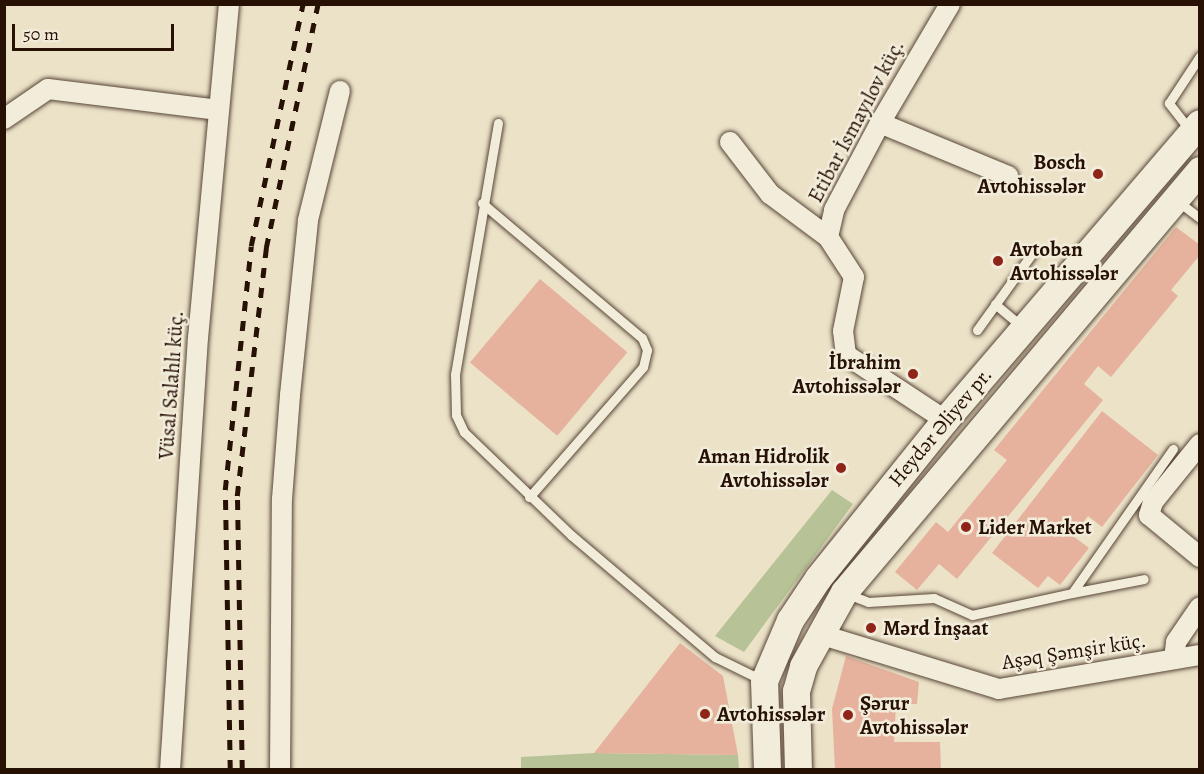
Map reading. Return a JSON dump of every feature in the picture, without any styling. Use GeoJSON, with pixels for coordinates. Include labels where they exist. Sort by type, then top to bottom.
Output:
{"type":"FeatureCollection","features":[{"type":"Feature","properties":{"kind":"main road","name":"Heydər Əliyev pr."},"geometry":{"type":"LineString","coordinates":[[767,770],[764,681],[790,620],[818,578],[945,420],[1196,128]]}},
{"type":"Feature","properties":{"kind":"main road","name":"Heydər Əliyev pr."},"geometry":{"type":"LineString","coordinates":[[798,770],[796,691],[819,634],[843,592],[1200,170]]}},
{"type":"Feature","properties":{"kind":"street","name":"Vüsal Salahlı küç."},"geometry":{"type":"LineString","coordinates":[[170,770],[219,110],[229,4]]}},
{"type":"Feature","properties":{"kind":"street","name":"Etibar İsmayılov küç."},"geometry":{"type":"LineString","coordinates":[[945,420],[846,355],[842,345],[854,277],[828,237],[834,210],[880,123],[950,4]]}},
{"type":"Feature","properties":{"kind":"street"},"geometry":{"type":"LineString","coordinates":[[4,119],[48,89],[219,110]]}},
{"type":"Feature","properties":{"kind":"street"},"geometry":{"type":"LineString","coordinates":[[280,770],[282,499],[290,395],[308,220],[340,92]]}},
{"type":"Feature","properties":{"kind":"street"},"geometry":{"type":"LineString","coordinates":[[880,123],[1008,176]]}},
{"type":"Feature","properties":{"kind":"street"},"geometry":{"type":"LineString","coordinates":[[729,142],[770,194],[828,237]]}},
{"type":"Feature","properties":{"kind":"street"},"geometry":{"type":"LineString","coordinates":[[1200,444],[1153,502],[1149,515],[1200,557]]}},
{"type":"Feature","properties":{"kind":"street"},"geometry":{"type":"LineString","coordinates":[[1174,659],[1176,642],[1200,607]]}},
{"type":"Feature","properties":{"kind":"street","name":"Aşəq Şəmşir küç."},"geometry":{"type":"LineString","coordinates":[[819,634],[999,689],[1200,655]]}},
{"type":"Feature","properties":{"kind":"lane"},"geometry":{"type":"LineString","coordinates":[[1196,128],[1169,103],[1200,56]]}},
{"type":"Feature","properties":{"kind":"lane"},"geometry":{"type":"LineString","coordinates":[[498,123],[482,203],[455,374],[456,415],[475,446],[528,497],[715,657],[764,681]]}},
{"type":"Feature","properties":{"kind":"lane"},"geometry":{"type":"LineString","coordinates":[[1174,199],[1200,218]]}},
{"type":"Feature","properties":{"kind":"lane"},"geometry":{"type":"LineString","coordinates":[[482,203],[642,338],[647,350],[642,367],[528,497]]}},
{"type":"Feature","properties":{"kind":"lane"},"geometry":{"type":"LineString","coordinates":[[977,330],[1033,252]]}},
{"type":"Feature","properties":{"kind":"lane"},"geometry":{"type":"LineString","coordinates":[[995,304],[1023,328]]}},
{"type":"Feature","properties":{"kind":"lane"},"geometry":{"type":"LineString","coordinates":[[1072,593],[1173,448]]}},
{"type":"Feature","properties":{"kind":"lane"},"geometry":{"type":"LineString","coordinates":[[843,592],[868,602],[934,598],[972,615],[1144,579]]}},
{"type":"Feature","properties":{"kind":"green space"},"geometry":{"type":"Polygon","coordinates":[[[832,490],[853,504],[744,652],[715,636],[832,490]]]}},
{"type":"Feature","properties":{"kind":"green space"},"geometry":{"type":"Polygon","coordinates":[[[594,753],[738,755],[739,769],[521,770],[521,757],[594,753]]]}},
{"type":"Feature","properties":{"kind":"building"},"geometry":{"type":"Polygon","coordinates":[[[1176,227],[1200,245],[1200,255],[1171,290],[1178,296],[1111,377],[1098,366],[1084,384],[1103,400],[957,579],[939,564],[917,590],[895,572],[936,522],[948,532],[1007,460],[994,450],[1176,227]]]}},
{"type":"Feature","properties":{"kind":"building"},"geometry":{"type":"Polygon","coordinates":[[[540,279],[627,352],[557,436],[470,362],[540,279]]]}},
{"type":"Feature","properties":{"kind":"building"},"geometry":{"type":"Polygon","coordinates":[[[1102,411],[1158,455],[1102,527],[1088,516],[1073,536],[1089,548],[1060,585],[1048,576],[1038,588],[992,553],[1102,411]]]}},
{"type":"Feature","properties":{"kind":"building"},"geometry":{"type":"Polygon","coordinates":[[[680,643],[723,676],[738,755],[594,753],[680,643]]]}},
{"type":"Feature","properties":{"kind":"building"},"geometry":{"type":"Polygon","coordinates":[[[846,656],[919,682],[917,704],[896,704],[894,742],[940,742],[941,770],[835,770],[832,709],[846,656]]]}},
{"type":"Feature","properties":{"kind":"railway"},"geometry":{"type":"LineString","coordinates":[[230,770],[225,490],[251,246],[303,4]]}},
{"type":"Feature","properties":{"kind":"railway"},"geometry":{"type":"LineString","coordinates":[[242,770],[237,496],[266,248],[318,4]]}},
{"type":"Feature","properties":{"kind":"place","name":"Bosch Avtohissələr"},"geometry":{"type":"Point","coordinates":[1098,174]}},
{"type":"Feature","properties":{"kind":"place","name":"Avtoban Avtohissələr"},"geometry":{"type":"Point","coordinates":[998,261]}},
{"type":"Feature","properties":{"kind":"place","name":"İbrahim Avtohissələr"},"geometry":{"type":"Point","coordinates":[913,374]}},
{"type":"Feature","properties":{"kind":"place","name":"Aman Hidrolik Avtohissələr"},"geometry":{"type":"Point","coordinates":[841,468]}},
{"type":"Feature","properties":{"kind":"place","name":"Lider Market"},"geometry":{"type":"Point","coordinates":[966,527]}},
{"type":"Feature","properties":{"kind":"place","name":"Mərd İnşaat"},"geometry":{"type":"Point","coordinates":[871,628]}},
{"type":"Feature","properties":{"kind":"place","name":"Avtohissələr"},"geometry":{"type":"Point","coordinates":[705,714]}},
{"type":"Feature","properties":{"kind":"place","name":"Şərur Avtohissələr"},"geometry":{"type":"Point","coordinates":[848,715]}}]}
